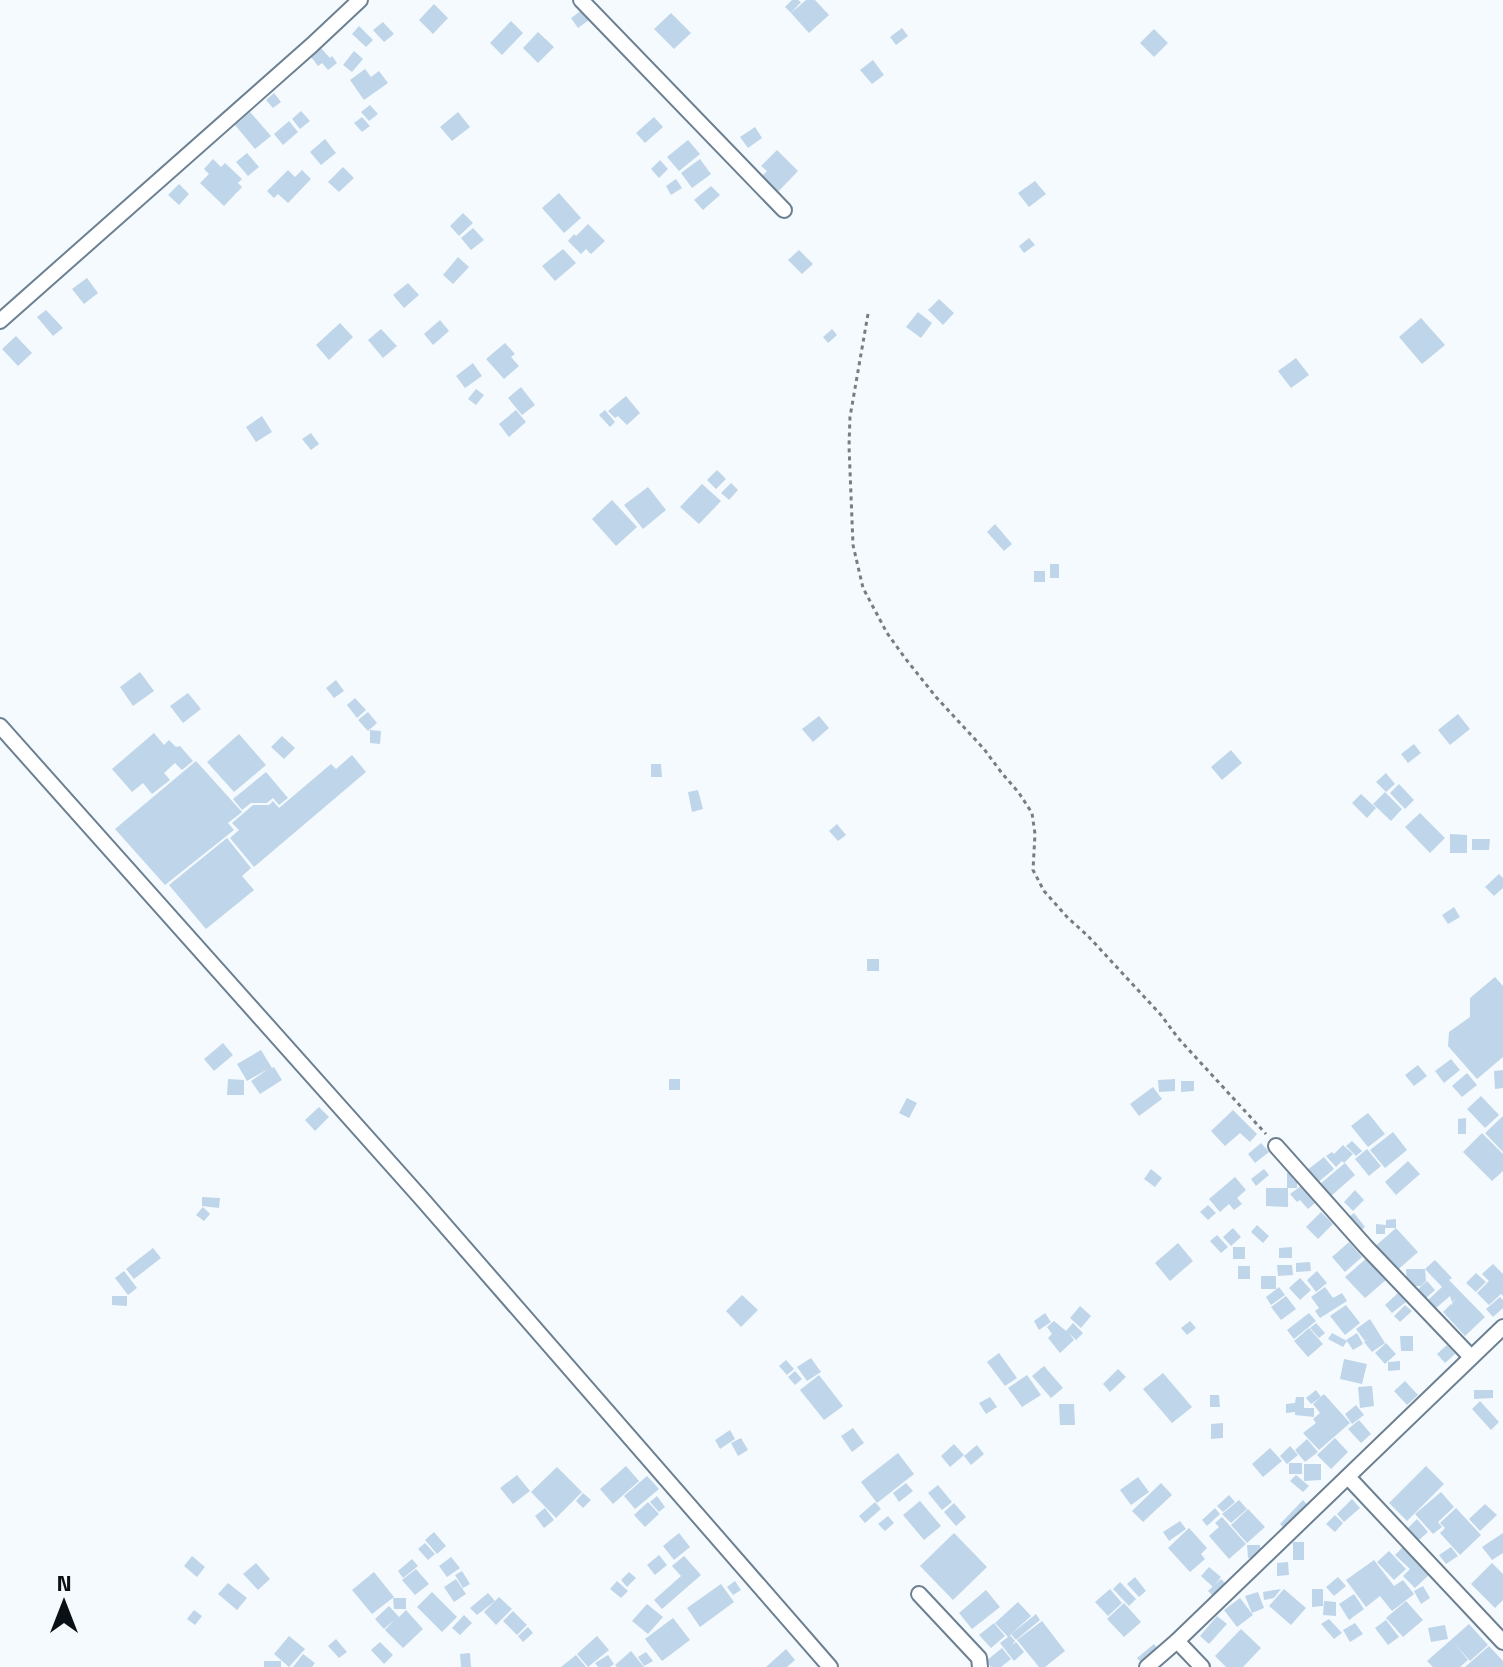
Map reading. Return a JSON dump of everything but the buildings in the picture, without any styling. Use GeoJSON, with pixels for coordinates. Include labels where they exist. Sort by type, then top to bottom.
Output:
{"type":"FeatureCollection","features":[{"type":"Feature","properties":{"kind":"street"},"geometry":{"type":"LineString","coordinates":[[0,321],[360,0]]}},
{"type":"Feature","properties":{"kind":"street"},"geometry":{"type":"LineString","coordinates":[[581,0],[784,210]]}},
{"type":"Feature","properties":{"kind":"street"},"geometry":{"type":"LineString","coordinates":[[0,726],[422,1199],[830,1667]]}},
{"type":"Feature","properties":{"kind":"street"},"geometry":{"type":"LineString","coordinates":[[1276,1146],[1299,1175],[1471,1357]]}},
{"type":"Feature","properties":{"kind":"street"},"geometry":{"type":"LineString","coordinates":[[1147,1667],[1503,1327]]}},
{"type":"Feature","properties":{"kind":"street"},"geometry":{"type":"LineString","coordinates":[[1348,1477],[1503,1642]]}},
{"type":"Feature","properties":{"kind":"street"},"geometry":{"type":"LineString","coordinates":[[919,1594],[979,1658],[980,1667]]}},
{"type":"Feature","properties":{"kind":"street"},"geometry":{"type":"LineString","coordinates":[[1177,1641],[1202,1667]]}},
{"type":"Feature","properties":{"kind":"path"},"geometry":{"type":"LineString","coordinates":[[868,314],[850,417],[849,446],[853,545],[863,588],[887,633],[905,658],[984,749],[1032,813],[1035,834],[1033,870],[1044,891],[1161,1015],[1276,1146]]}}]}
